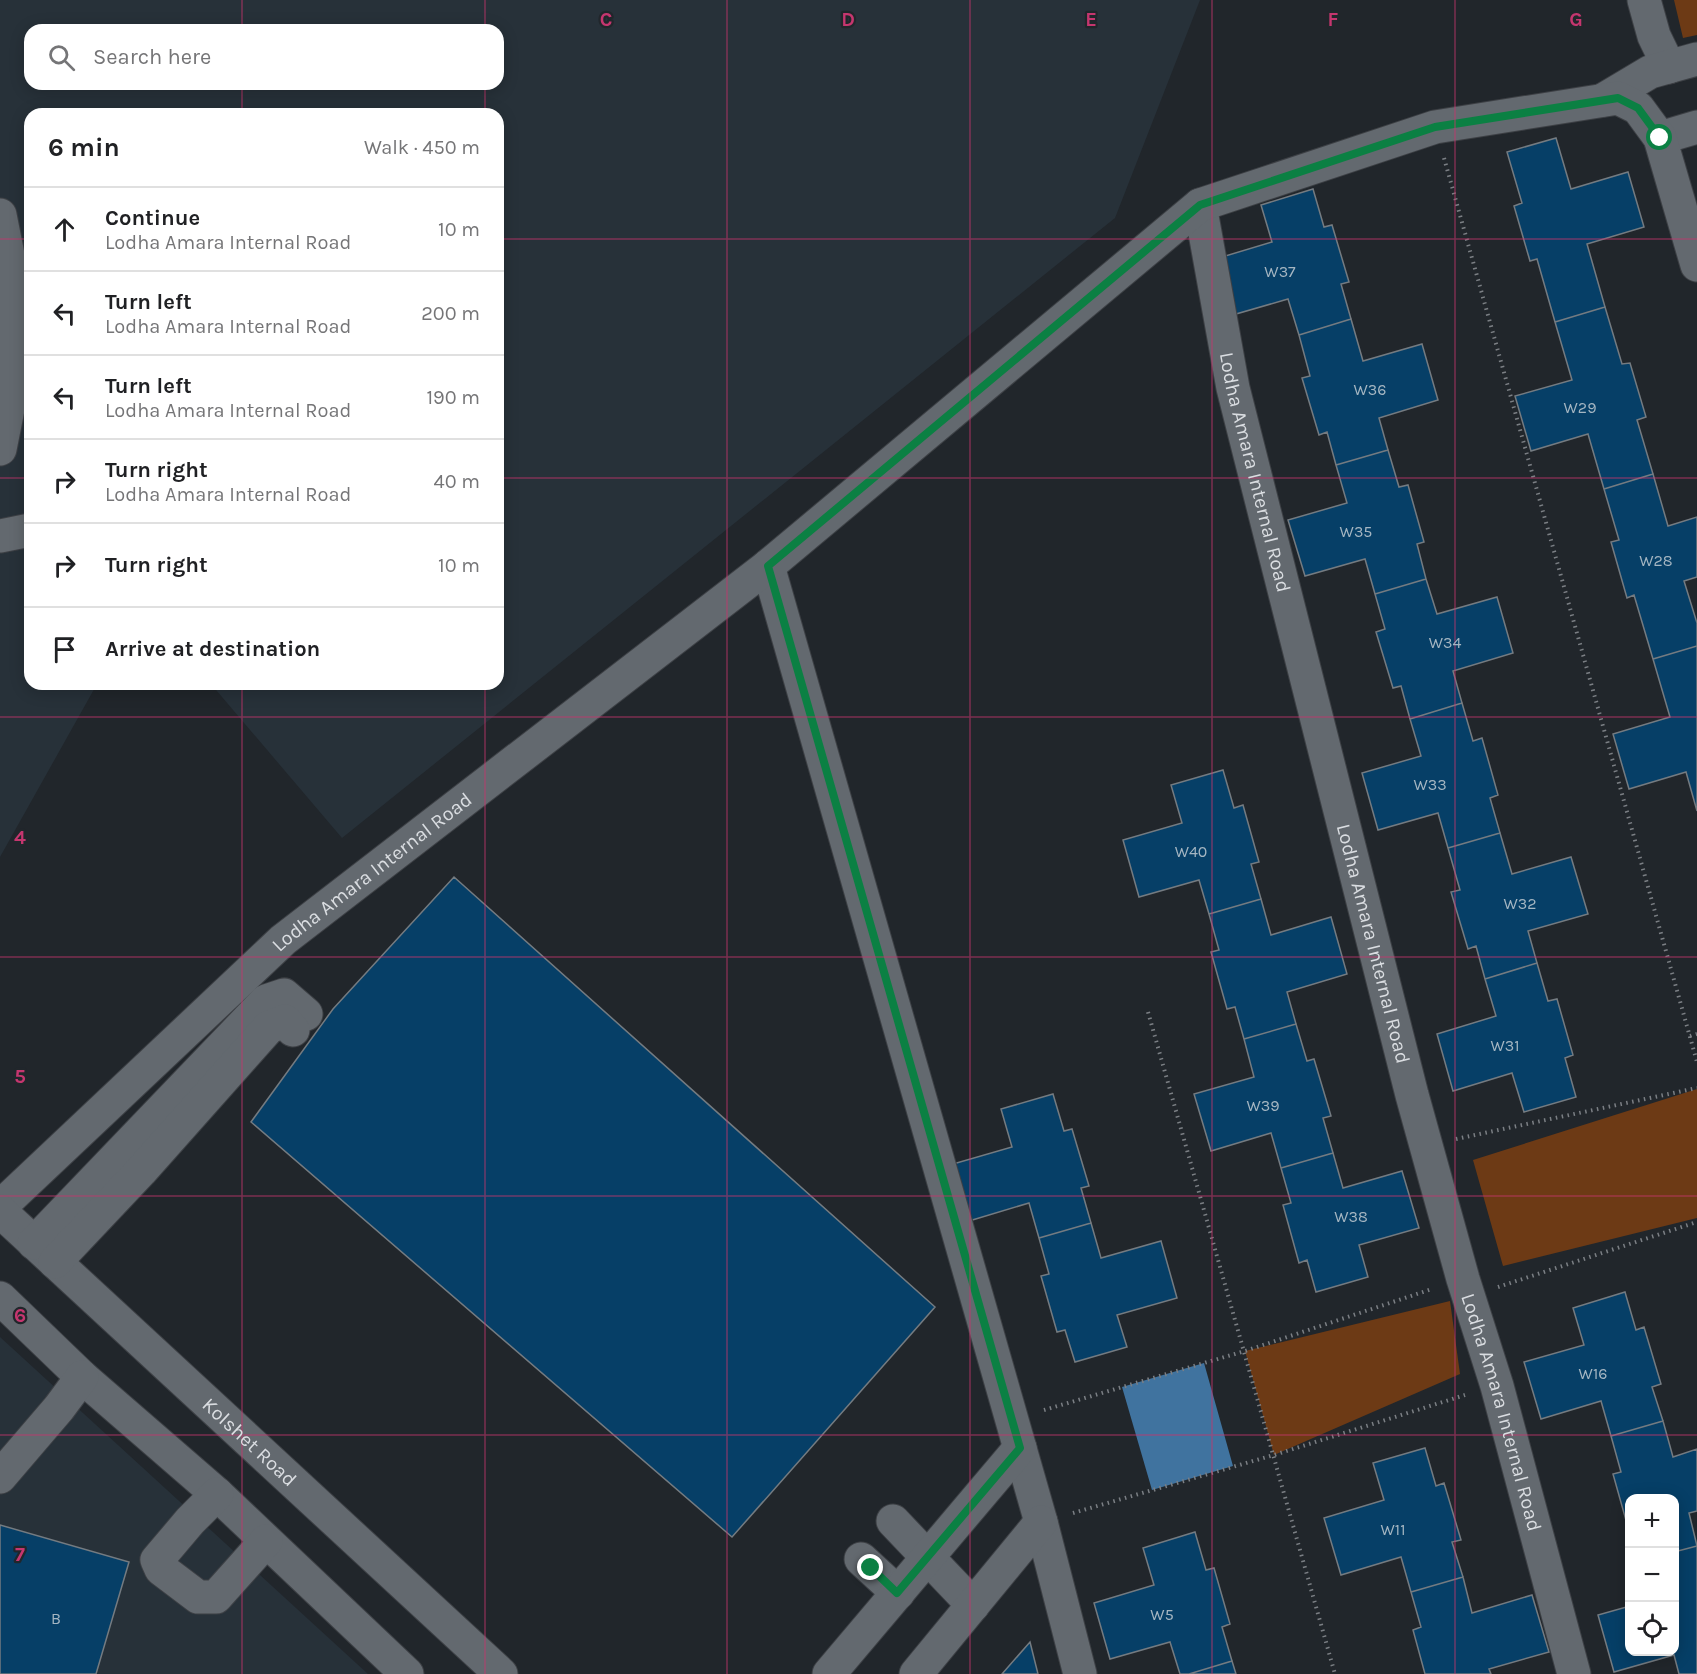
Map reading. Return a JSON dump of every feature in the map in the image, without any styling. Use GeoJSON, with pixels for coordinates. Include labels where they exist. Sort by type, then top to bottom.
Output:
{"type":"FeatureCollection","features":[{"type":"Feature","properties":{"kind":"street"},"geometry":{"type":"LineString","coordinates":[[1644,0],[1654,36],[1683,63]]}},
{"type":"Feature","properties":{"kind":"street"},"geometry":{"type":"LineString","coordinates":[[1603,100],[1650,72],[1683,63]]}},
{"type":"Feature","properties":{"kind":"street","name":"Lodha Amara Internal Road"},"geometry":{"type":"LineString","coordinates":[[0,1209],[283,940],[768,566],[1200,205],[1435,127],[1618,98],[1638,108],[1660,138],[1697,265]]}},
{"type":"Feature","properties":{"kind":"street"},"geometry":{"type":"LineString","coordinates":[[1660,138],[1697,127]]}},
{"type":"Feature","properties":{"kind":"street","name":"Lodha Amara Internal Road"},"geometry":{"type":"LineString","coordinates":[[1200,205],[1233,388],[1426,1145],[1466,1288],[1497,1386],[1574,1674]]}},
{"type":"Feature","properties":{"kind":"street"},"geometry":{"type":"LineString","coordinates":[[0,215],[8,255],[9,404],[0,449]]}},
{"type":"Feature","properties":{"kind":"street"},"geometry":{"type":"LineString","coordinates":[[0,536],[24,531]]}},
{"type":"Feature","properties":{"kind":"street"},"geometry":{"type":"LineString","coordinates":[[768,566],[1041,1522],[1080,1674]]}},
{"type":"Feature","properties":{"kind":"street"},"geometry":{"type":"LineString","coordinates":[[45,1252],[176,1112],[267,1001],[284,995],[300,1022]]}},
{"type":"Feature","properties":{"kind":"street","name":"Kolshet Road"},"geometry":{"type":"LineString","coordinates":[[0,1209],[501,1674]]}},
{"type":"Feature","properties":{"kind":"street"},"geometry":{"type":"LineString","coordinates":[[0,1298],[82,1377],[216,1494],[407,1674]]}},
{"type":"Feature","properties":{"kind":"street"},"geometry":{"type":"LineString","coordinates":[[0,1477],[59,1408],[82,1377]]}},
{"type":"Feature","properties":{"kind":"street"},"geometry":{"type":"LineString","coordinates":[[829,1674],[928,1556],[1016,1434]]}},
{"type":"Feature","properties":{"kind":"street"},"geometry":{"type":"LineString","coordinates":[[216,1494],[157,1560],[161,1569],[198,1597],[216,1597],[266,1541]]}},
{"type":"Feature","properties":{"kind":"street"},"geometry":{"type":"LineString","coordinates":[[893,1521],[973,1605]]}},
{"type":"Feature","properties":{"kind":"street"},"geometry":{"type":"LineString","coordinates":[[916,1674],[1041,1522]]}},
{"type":"Feature","properties":{"kind":"street"},"geometry":{"type":"LineString","coordinates":[[861,1559],[897,1593]]}},
{"type":"Feature","properties":{"kind":"path"},"geometry":{"type":"LineString","coordinates":[[1435,127],[1697,1062]]}},
{"type":"Feature","properties":{"kind":"path"},"geometry":{"type":"LineString","coordinates":[[1148,1012],[1335,1674]]}},
{"type":"Feature","properties":{"kind":"path"},"geometry":{"type":"LineString","coordinates":[[1690,1036],[1697,1034]]}},
{"type":"Feature","properties":{"kind":"path"},"geometry":{"type":"LineString","coordinates":[[1426,1145],[1697,1088]]}},
{"type":"Feature","properties":{"kind":"path"},"geometry":{"type":"LineString","coordinates":[[1016,1434],[1245,1351],[1697,1222]]}},
{"type":"Feature","properties":{"kind":"path"},"geometry":{"type":"LineString","coordinates":[[1041,1522],[1274,1455],[1497,1386]]}},
{"type":"Feature","properties":{"kind":"shaded area"},"geometry":{"type":"Polygon","coordinates":[[[0,0],[1200,0],[1115,218],[342,838],[216,690],[504,690],[504,108],[24,108],[24,690],[94,690],[0,857],[0,0]]]}},
{"type":"Feature","properties":{"kind":"shaded area"},"geometry":{"type":"Polygon","coordinates":[[[1674,0],[1697,0],[1697,35],[1683,38],[1674,0]]]}},
{"type":"Feature","properties":{"kind":"shaded area"},"geometry":{"type":"Polygon","coordinates":[[[1697,1089],[1697,1218],[1503,1266],[1473,1160],[1697,1089]]]}},
{"type":"Feature","properties":{"kind":"shaded area"},"geometry":{"type":"Polygon","coordinates":[[[1450,1301],[1460,1374],[1274,1455],[1245,1351],[1450,1301]]]}},
{"type":"Feature","properties":{"kind":"shaded area"},"geometry":{"type":"Polygon","coordinates":[[[0,1337],[368,1674],[0,1674],[0,1337]]]}},
{"type":"Feature","properties":{"kind":"water"},"geometry":{"type":"Polygon","coordinates":[[[1204,1363],[1233,1466],[1152,1490],[1122,1387],[1204,1363]]]}},
{"type":"Feature","properties":{"kind":"building"},"geometry":{"type":"Polygon","coordinates":[[[1556,138],[1571,189],[1628,172],[1644,227],[1587,244],[1605,307],[1555,322],[1537,259],[1530,261],[1514,206],[1522,203],[1507,152],[1556,138]]]}},
{"type":"Feature","properties":{"kind":"building"},"geometry":{"type":"Polygon","coordinates":[[[1313,189],[1324,227],[1332,225],[1349,282],[1341,284],[1351,319],[1299,335],[1288,299],[1229,316],[1212,260],[1272,242],[1261,205],[1313,189]]]}},
{"type":"Feature","properties":{"kind":"building"},"geometry":{"type":"Polygon","coordinates":[[[1605,307],[1622,364],[1630,363],[1646,417],[1637,420],[1653,474],[1604,489],[1588,434],[1531,451],[1515,396],[1572,380],[1555,322],[1605,307]]]}},
{"type":"Feature","properties":{"kind":"building"},"geometry":{"type":"Polygon","coordinates":[[[1351,319],[1363,361],[1422,344],[1438,400],[1379,418],[1388,450],[1336,465],[1327,432],[1319,435],[1302,378],[1310,376],[1299,335],[1351,319]]]}},
{"type":"Feature","properties":{"kind":"building"},"geometry":{"type":"Polygon","coordinates":[[[1388,450],[1399,487],[1408,485],[1424,542],[1417,544],[1426,579],[1375,594],[1365,559],[1305,576],[1288,520],[1347,503],[1336,465],[1388,450]]]}},
{"type":"Feature","properties":{"kind":"building"},"geometry":{"type":"Polygon","coordinates":[[[1653,474],[1668,526],[1697,517],[1697,577],[1684,581],[1697,623],[1697,646],[1653,659],[1634,595],[1627,598],[1611,542],[1619,540],[1604,489],[1653,474]]]}},
{"type":"Feature","properties":{"kind":"building"},"geometry":{"type":"Polygon","coordinates":[[[1426,579],[1437,614],[1497,597],[1513,653],[1453,671],[1462,703],[1410,719],[1401,686],[1393,688],[1376,632],[1385,629],[1375,594],[1426,579]]]}},
{"type":"Feature","properties":{"kind":"building"},"geometry":{"type":"Polygon","coordinates":[[[1697,646],[1697,811],[1686,772],[1629,789],[1613,734],[1670,717],[1653,659],[1697,646]]]}},
{"type":"Feature","properties":{"kind":"building"},"geometry":{"type":"Polygon","coordinates":[[[1462,703],[1473,741],[1482,738],[1498,795],[1490,798],[1500,833],[1448,848],[1438,813],[1378,830],[1362,773],[1421,756],[1410,719],[1462,703]]]}},
{"type":"Feature","properties":{"kind":"building"},"geometry":{"type":"Polygon","coordinates":[[[1223,770],[1234,808],[1243,805],[1259,862],[1251,864],[1261,899],[1209,914],[1199,880],[1139,897],[1123,840],[1182,823],[1171,785],[1223,770]]]}},
{"type":"Feature","properties":{"kind":"building"},"geometry":{"type":"Polygon","coordinates":[[[1500,833],[1512,874],[1571,857],[1588,914],[1528,931],[1537,963],[1485,979],[1476,946],[1468,949],[1451,892],[1460,890],[1448,848],[1500,833]]]}},
{"type":"Feature","properties":{"kind":"building"},"geometry":{"type":"Polygon","coordinates":[[[454,877],[935,1307],[732,1537],[251,1122],[333,1009],[454,877]]]}},
{"type":"Feature","properties":{"kind":"building"},"geometry":{"type":"Polygon","coordinates":[[[1261,899],[1271,935],[1331,917],[1347,974],[1287,992],[1296,1024],[1244,1039],[1235,1007],[1227,1009],[1211,952],[1219,950],[1209,914],[1261,899]]]}},
{"type":"Feature","properties":{"kind":"building"},"geometry":{"type":"Polygon","coordinates":[[[1537,963],[1548,1001],[1557,999],[1573,1055],[1565,1058],[1576,1097],[1524,1112],[1512,1073],[1453,1091],[1437,1034],[1496,1016],[1485,979],[1537,963]]]}},
{"type":"Feature","properties":{"kind":"building"},"geometry":{"type":"Polygon","coordinates":[[[1296,1024],[1307,1061],[1314,1059],[1331,1116],[1323,1118],[1333,1153],[1281,1168],[1271,1133],[1211,1151],[1194,1094],[1254,1077],[1244,1039],[1296,1024]]]}},
{"type":"Feature","properties":{"kind":"building"},"geometry":{"type":"Polygon","coordinates":[[[1053,1094],[1064,1131],[1072,1129],[1089,1186],[1081,1188],[1091,1223],[1039,1238],[1029,1203],[969,1221],[953,1164],[1012,1147],[1001,1109],[1053,1094]]]}},
{"type":"Feature","properties":{"kind":"building"},"geometry":{"type":"Polygon","coordinates":[[[1333,1153],[1343,1188],[1402,1171],[1419,1228],[1359,1245],[1368,1277],[1316,1292],[1307,1260],[1299,1263],[1283,1205],[1291,1203],[1281,1168],[1333,1153]]]}},
{"type":"Feature","properties":{"kind":"building"},"geometry":{"type":"Polygon","coordinates":[[[1091,1223],[1101,1258],[1161,1241],[1177,1298],[1117,1315],[1127,1347],[1075,1362],[1065,1330],[1057,1332],[1041,1276],[1049,1274],[1039,1238],[1091,1223]]]}},
{"type":"Feature","properties":{"kind":"building"},"geometry":{"type":"Polygon","coordinates":[[[1625,1292],[1636,1330],[1644,1327],[1661,1384],[1652,1387],[1663,1421],[1611,1436],[1601,1401],[1541,1419],[1524,1362],[1584,1345],[1573,1308],[1625,1292]]]}},
{"type":"Feature","properties":{"kind":"building"},"geometry":{"type":"Polygon","coordinates":[[[1663,1421],[1673,1457],[1697,1449],[1697,1511],[1689,1513],[1697,1546],[1679,1551],[1679,1494],[1625,1494],[1625,1517],[1613,1474],[1621,1472],[1611,1436],[1663,1421]]]}},
{"type":"Feature","properties":{"kind":"building"},"geometry":{"type":"Polygon","coordinates":[[[1425,1448],[1436,1486],[1444,1483],[1461,1540],[1452,1542],[1463,1577],[1411,1592],[1401,1557],[1341,1575],[1324,1518],[1384,1500],[1373,1463],[1425,1448]]]}},
{"type":"Feature","properties":{"kind":"building"},"geometry":{"type":"Polygon","coordinates":[[[0,1525],[129,1562],[96,1674],[0,1674],[0,1525]]]}},
{"type":"Feature","properties":{"kind":"building"},"geometry":{"type":"Polygon","coordinates":[[[1195,1532],[1206,1570],[1214,1568],[1230,1624],[1222,1627],[1232,1661],[1189,1674],[1180,1674],[1170,1642],[1110,1659],[1094,1603],[1154,1585],[1143,1548],[1195,1532]]]}},
{"type":"Feature","properties":{"kind":"building"},"geometry":{"type":"Polygon","coordinates":[[[1697,1546],[1697,1674],[1679,1674],[1674,1656],[1679,1656],[1679,1551],[1697,1546]]]}},
{"type":"Feature","properties":{"kind":"building"},"geometry":{"type":"Polygon","coordinates":[[[1463,1577],[1472,1613],[1532,1595],[1549,1652],[1489,1669],[1491,1674],[1425,1674],[1413,1630],[1421,1627],[1411,1592],[1463,1577]]]}},
{"type":"Feature","properties":{"kind":"building"},"geometry":{"type":"Polygon","coordinates":[[[1625,1607],[1625,1656],[1670,1656],[1614,1672],[1598,1615],[1625,1607]]]}},
{"type":"Feature","properties":{"kind":"building"},"geometry":{"type":"Polygon","coordinates":[[[1030,1642],[1038,1674],[1002,1674],[1030,1642]]]}},
{"type":"Feature","properties":{"kind":"building"},"geometry":{"type":"Polygon","coordinates":[[[1232,1661],[1236,1674],[1189,1674],[1232,1661]]]}},
{"type":"Feature","properties":{"kind":"route"},"geometry":{"type":"LineString","coordinates":[[871,1568],[897,1593],[1020,1448],[768,566],[1200,205],[1435,127],[1618,98],[1638,108],[1660,138]]}}]}
